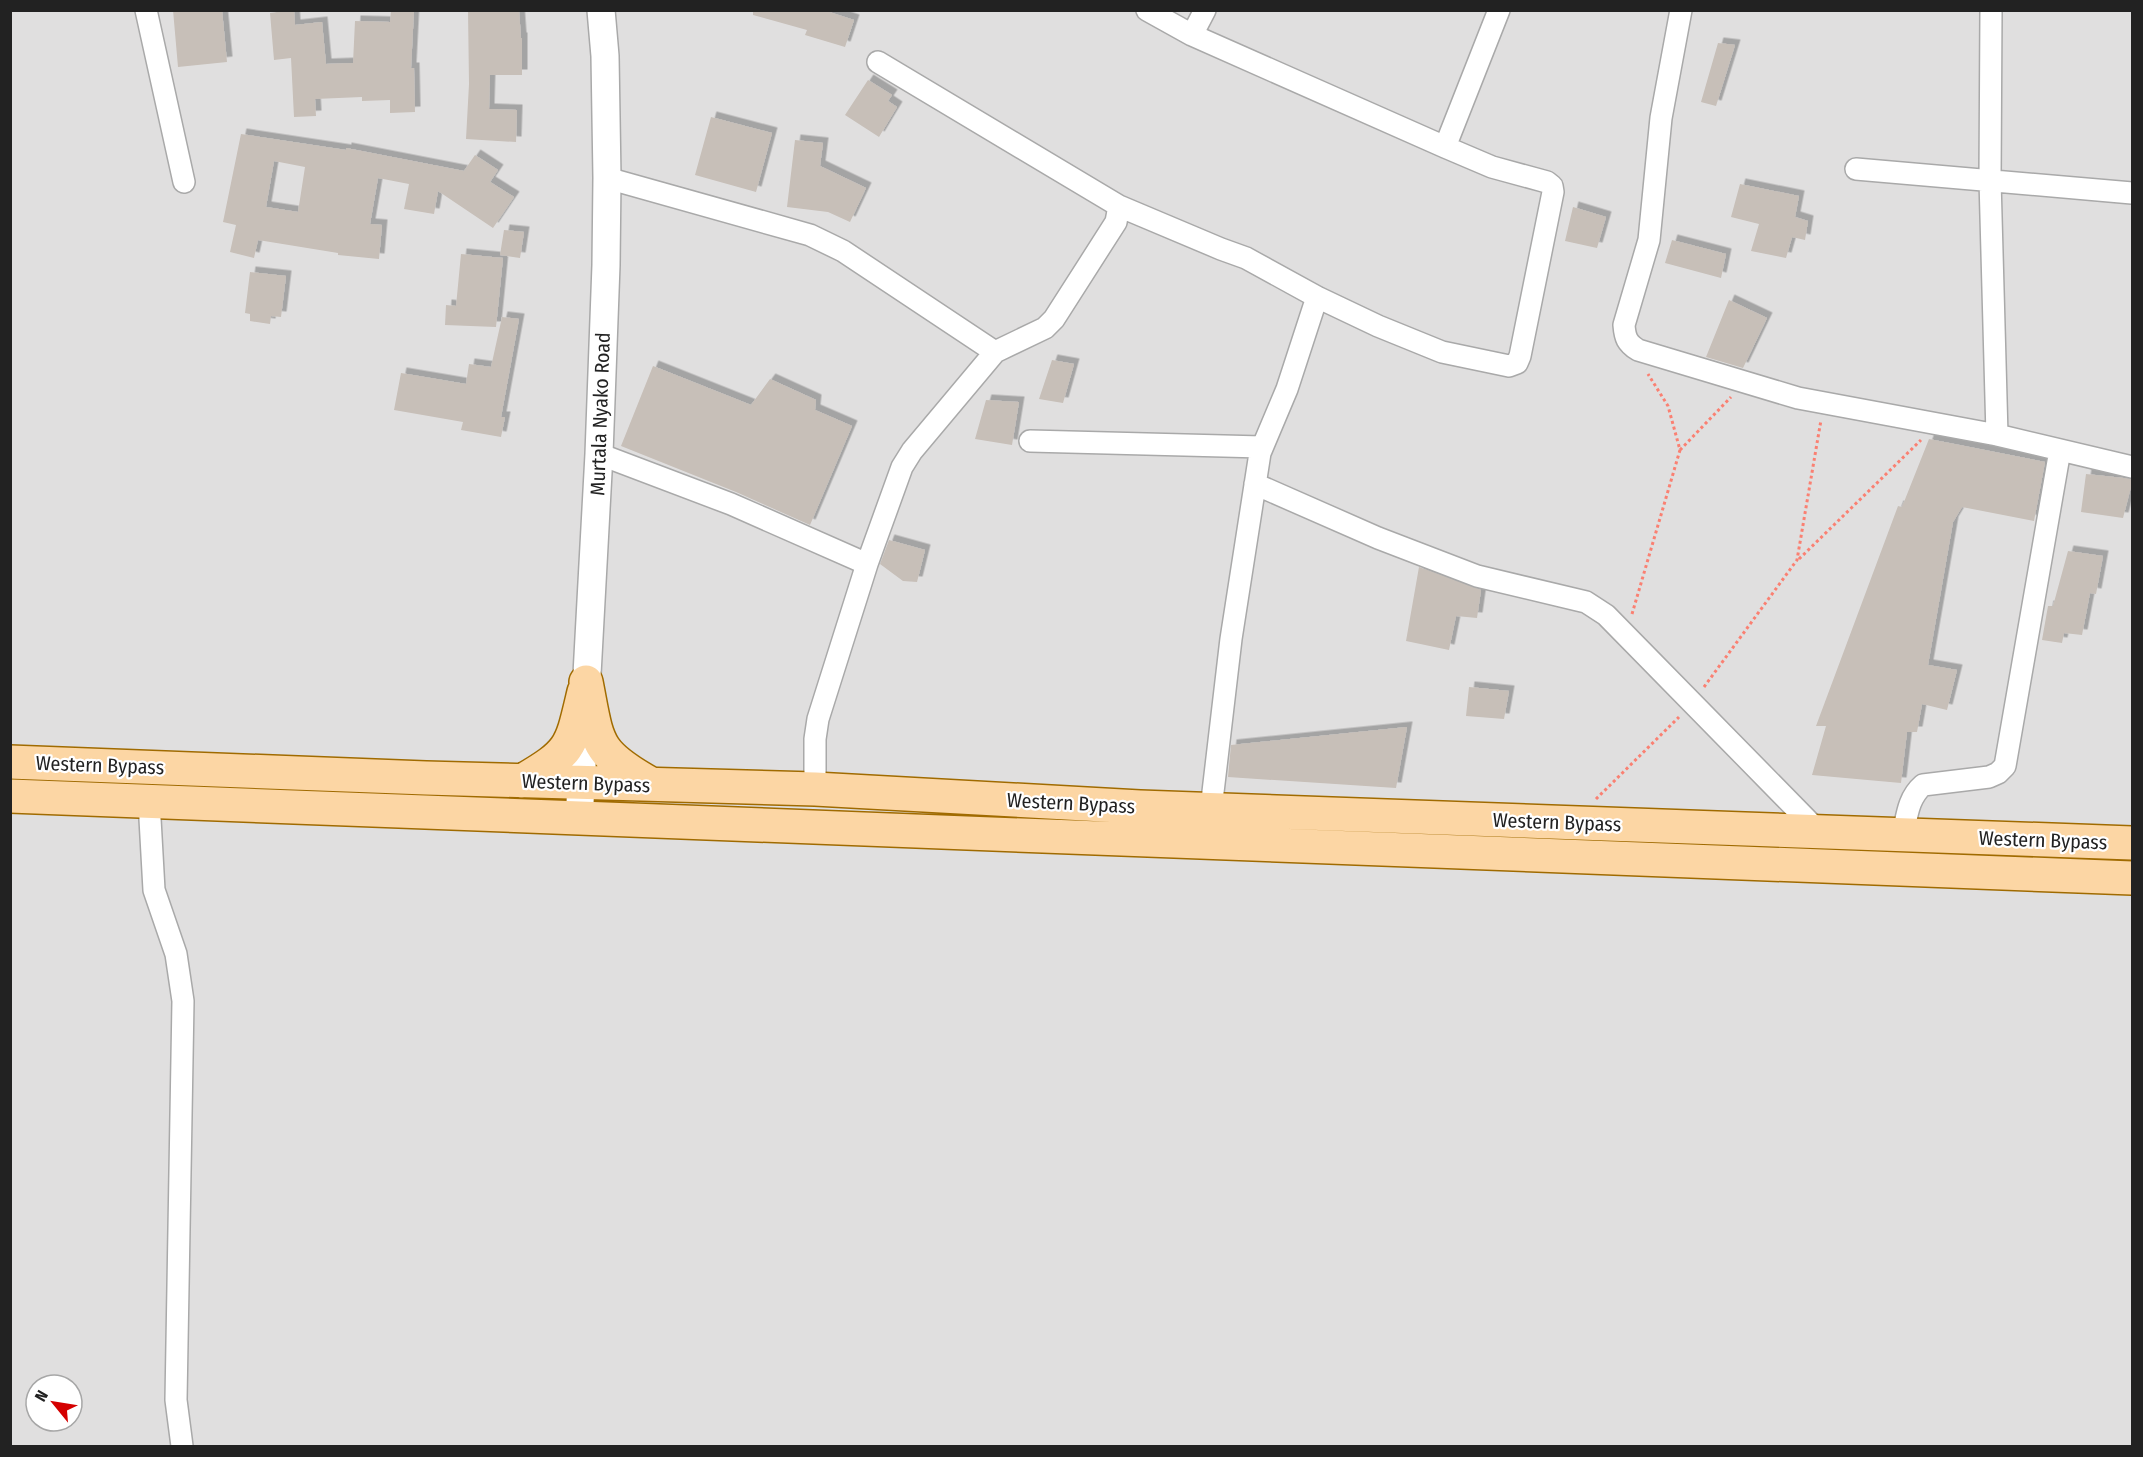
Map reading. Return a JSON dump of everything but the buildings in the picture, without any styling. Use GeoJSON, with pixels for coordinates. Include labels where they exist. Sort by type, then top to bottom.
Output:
{"type":"FeatureCollection","features":[{"type":"Feature","properties":{"kind":"main road"},"geometry":{"type":"LineString","coordinates":[[522,781],[553,763],[571,742],[586,682]]}},
{"type":"Feature","properties":{"kind":"main road"},"geometry":{"type":"LineString","coordinates":[[586,682],[595,730],[604,749],[617,764],[654,785]]}},
{"type":"Feature","properties":{"kind":"main road","name":"Western Bypass"},"geometry":{"type":"LineString","coordinates":[[10,762],[580,783],[815,789],[1210,809],[2133,843]]}},
{"type":"Feature","properties":{"kind":"main road","name":"Western Bypass"},"geometry":{"type":"LineString","coordinates":[[10,796],[2133,878]]}},
{"type":"Feature","properties":{"kind":"street"},"geometry":{"type":"LineString","coordinates":[[146,10],[184,182]]}},
{"type":"Feature","properties":{"kind":"street","name":"Murtala Nyako Road"},"geometry":{"type":"LineString","coordinates":[[579,818],[599,454],[607,178],[605,56],[600,10]]}},
{"type":"Feature","properties":{"kind":"street"},"geometry":{"type":"LineString","coordinates":[[878,62],[1119,206],[1246,258],[1317,297],[1378,326],[1442,352],[1509,366],[1516,363],[1520,356],[1553,192],[1552,186],[1547,182],[1492,166],[1444,147],[1192,35],[1147,10]]}},
{"type":"Feature","properties":{"kind":"street"},"geometry":{"type":"LineString","coordinates":[[1192,35],[1205,10]]}},
{"type":"Feature","properties":{"kind":"street"},"geometry":{"type":"LineString","coordinates":[[1444,147],[1499,10]]}},
{"type":"Feature","properties":{"kind":"street"},"geometry":{"type":"LineString","coordinates":[[1681,10],[1661,118],[1649,240],[1624,325],[1625,337],[1629,344],[1638,350],[1798,398],[1997,435],[2133,467]]}},
{"type":"Feature","properties":{"kind":"street"},"geometry":{"type":"LineString","coordinates":[[1990,10],[1990,180],[1997,435]]}},
{"type":"Feature","properties":{"kind":"street"},"geometry":{"type":"LineString","coordinates":[[1856,169],[2133,193]]}},
{"type":"Feature","properties":{"kind":"street"},"geometry":{"type":"LineString","coordinates":[[607,178],[810,235],[843,251],[995,352]]}},
{"type":"Feature","properties":{"kind":"street"},"geometry":{"type":"LineString","coordinates":[[815,789],[815,739],[818,719],[867,564],[907,459],[995,352],[1045,328],[1054,319],[1116,222],[1119,206]]}},
{"type":"Feature","properties":{"kind":"street"},"geometry":{"type":"LineString","coordinates":[[1210,809],[1231,639],[1262,447],[1287,389],[1317,297]]}},
{"type":"Feature","properties":{"kind":"street"},"geometry":{"type":"LineString","coordinates":[[1030,441],[1262,447]]}},
{"type":"Feature","properties":{"kind":"street"},"geometry":{"type":"LineString","coordinates":[[1903,834],[1910,802],[1915,792],[1923,785],[1989,777],[1998,773],[2005,766],[2060,450]]}},
{"type":"Feature","properties":{"kind":"street"},"geometry":{"type":"LineString","coordinates":[[599,454],[731,504],[867,564]]}},
{"type":"Feature","properties":{"kind":"street"},"geometry":{"type":"LineString","coordinates":[[1255,484],[1378,538],[1477,576],[1587,602],[1606,615],[1820,832]]}},
{"type":"Feature","properties":{"kind":"street"},"geometry":{"type":"LineString","coordinates":[[149,801],[154,890],[176,954],[183,1001],[176,1400],[182,1446]]}},
{"type":"Feature","properties":{"kind":"path"},"geometry":{"type":"LineString","coordinates":[[1629,344],[1668,406],[1680,450]]}},
{"type":"Feature","properties":{"kind":"path"},"geometry":{"type":"LineString","coordinates":[[1626,635],[1680,450],[1745,382]]}},
{"type":"Feature","properties":{"kind":"path"},"geometry":{"type":"LineString","coordinates":[[1797,560],[1824,403]]}},
{"type":"Feature","properties":{"kind":"path"},"geometry":{"type":"LineString","coordinates":[[1573,822],[1693,703],[1797,560],[1938,424]]}},
{"type":"Feature","properties":{"kind":"shaded area"},"geometry":{"type":"Polygon","coordinates":[[[10,11],[2132,11],[2132,1446],[11,1446],[10,11]]]}}]}
